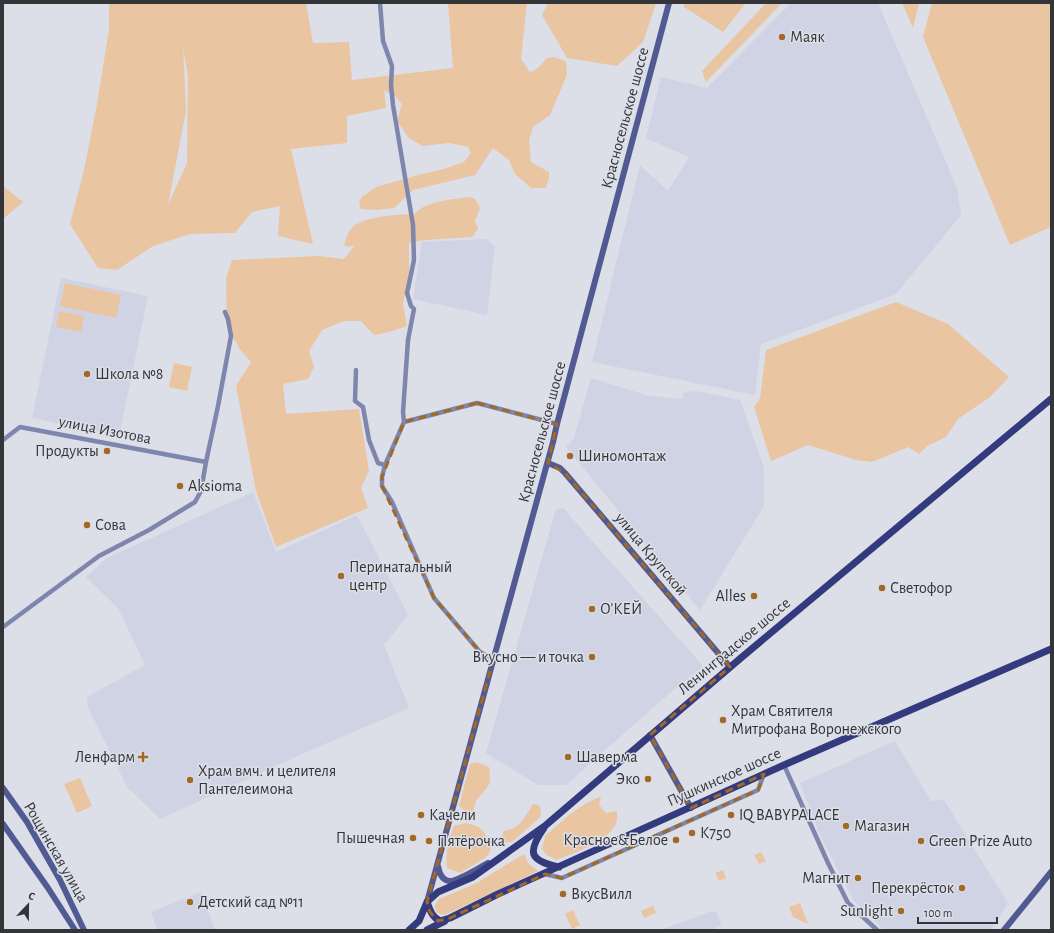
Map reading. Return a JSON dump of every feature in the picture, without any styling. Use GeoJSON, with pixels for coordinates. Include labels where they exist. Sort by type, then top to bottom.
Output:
{"type":"FeatureCollection","features":[{"type":"Feature","properties":{"kind":"main road","name":"Красносельское шоссе"},"geometry":{"type":"LineString","coordinates":[[427,902],[548,463],[556,424],[669,3]]}},
{"type":"Feature","properties":{"kind":"main road","name":"Ленинградское шоссе"},"geometry":{"type":"LineString","coordinates":[[427,902],[438,892],[473,877],[546,824],[730,667],[1051,399]]}},
{"type":"Feature","properties":{"kind":"main road","name":"улица Крупской"},"geometry":{"type":"LineString","coordinates":[[548,463],[560,468],[565,473],[730,667]]}},
{"type":"Feature","properties":{"kind":"main road","name":"Пушкинское шоссе"},"geometry":{"type":"LineString","coordinates":[[427,930],[498,894],[764,774],[1051,649]]}},
{"type":"Feature","properties":{"kind":"main road"},"geometry":{"type":"LineString","coordinates":[[650,736],[690,808]]}},
{"type":"Feature","properties":{"kind":"main road","name":"Рощинская улица"},"geometry":{"type":"LineString","coordinates":[[3,788],[27,822],[60,880],[84,930]]}},
{"type":"Feature","properties":{"kind":"main road","name":"Рощинская улица"},"geometry":{"type":"LineString","coordinates":[[3,824],[48,888],[75,930]]}},
{"type":"Feature","properties":{"kind":"main road"},"geometry":{"type":"LineString","coordinates":[[546,824],[533,846],[533,852],[536,859],[541,862],[559,867]]}},
{"type":"Feature","properties":{"kind":"main road"},"geometry":{"type":"LineString","coordinates":[[438,866],[440,873],[444,878],[450,881],[457,879],[502,856]]}},
{"type":"Feature","properties":{"kind":"main road"},"geometry":{"type":"LineString","coordinates":[[1004,930],[1051,872]]}},
{"type":"Feature","properties":{"kind":"main road"},"geometry":{"type":"LineString","coordinates":[[48,888],[60,880]]}},
{"type":"Feature","properties":{"kind":"main road"},"geometry":{"type":"LineString","coordinates":[[427,902],[430,912],[436,919],[440,921],[452,918]]}},
{"type":"Feature","properties":{"kind":"main road"},"geometry":{"type":"LineString","coordinates":[[409,930],[419,921],[427,902]]}},
{"type":"Feature","properties":{"kind":"street"},"geometry":{"type":"LineString","coordinates":[[380,3],[383,42],[392,66],[391,85],[393,105],[413,225],[414,260],[407,293],[411,306],[414,309],[408,340],[403,412],[404,422],[385,465],[382,477],[382,486],[392,502],[434,598],[480,652],[494,659]]}},
{"type":"Feature","properties":{"kind":"street"},"geometry":{"type":"LineString","coordinates":[[3,627],[99,556],[149,530],[195,502],[201,491],[231,336],[228,319],[225,312]]}},
{"type":"Feature","properties":{"kind":"street"},"geometry":{"type":"LineString","coordinates":[[356,370],[355,401],[363,407],[369,440],[378,463],[385,465]]}},
{"type":"Feature","properties":{"kind":"street"},"geometry":{"type":"LineString","coordinates":[[404,422],[477,403],[556,424]]}},
{"type":"Feature","properties":{"kind":"street","name":"улица Изотова"},"geometry":{"type":"LineString","coordinates":[[3,440],[20,427],[206,462]]}},
{"type":"Feature","properties":{"kind":"street"},"geometry":{"type":"LineString","coordinates":[[784,765],[848,904],[877,930]]}},
{"type":"Feature","properties":{"kind":"street"},"geometry":{"type":"LineString","coordinates":[[545,874],[562,878],[752,793],[758,790],[764,774]]}},
{"type":"Feature","properties":{"kind":"highlighted area"},"geometry":{"type":"Polygon","coordinates":[[[477,403],[557,424],[548,463],[565,473],[730,667],[650,735],[691,808],[764,774],[758,790],[562,878],[545,874],[450,918],[438,921],[430,912],[427,902],[493,660],[480,652],[434,598],[382,486],[382,477],[404,422],[477,403]]]}},
{"type":"Feature","properties":{"kind":"shaded area"},"geometry":{"type":"Polygon","coordinates":[[[109,3],[306,3],[313,43],[349,42],[352,80],[453,68],[448,3],[527,3],[521,59],[530,72],[535,70],[549,58],[558,58],[566,62],[567,75],[550,115],[533,127],[529,140],[531,162],[549,172],[546,188],[531,188],[515,174],[509,160],[493,148],[475,175],[413,190],[394,208],[376,210],[361,209],[359,202],[362,197],[376,187],[444,169],[464,162],[471,153],[468,147],[449,143],[423,146],[409,138],[398,122],[402,104],[395,96],[384,90],[386,108],[347,116],[347,143],[291,149],[313,244],[278,236],[280,206],[252,212],[235,233],[190,234],[153,246],[117,270],[98,268],[70,224],[84,170],[97,104],[109,29],[109,3]],[[183,47],[186,111],[168,205],[187,163],[188,76],[183,47]]]}},
{"type":"Feature","properties":{"kind":"shaded area"},"geometry":{"type":"Polygon","coordinates":[[[548,3],[656,3],[643,42],[617,66],[567,58],[542,15],[548,3]]]}},
{"type":"Feature","properties":{"kind":"shaded area"},"geometry":{"type":"Polygon","coordinates":[[[684,3],[746,3],[723,32],[684,7],[684,3]]]}},
{"type":"Feature","properties":{"kind":"shaded area"},"geometry":{"type":"Polygon","coordinates":[[[766,3],[782,3],[706,82],[702,71],[766,3]]]}},
{"type":"Feature","properties":{"kind":"shaded area"},"geometry":{"type":"Polygon","coordinates":[[[791,3],[878,3],[957,188],[961,215],[896,294],[761,344],[755,395],[592,362],[640,165],[668,191],[689,157],[646,138],[661,77],[707,88],[791,3]]]}},
{"type":"Feature","properties":{"kind":"shaded area"},"geometry":{"type":"Polygon","coordinates":[[[902,3],[919,3],[913,28],[902,3]]]}},
{"type":"Feature","properties":{"kind":"shaded area"},"geometry":{"type":"Polygon","coordinates":[[[932,3],[1051,3],[1051,227],[1010,245],[923,37],[932,3]]]}},
{"type":"Feature","properties":{"kind":"shaded area"},"geometry":{"type":"Polygon","coordinates":[[[3,186],[23,202],[3,219],[3,186]]]}},
{"type":"Feature","properties":{"kind":"shaded area"},"geometry":{"type":"Polygon","coordinates":[[[470,197],[475,199],[480,208],[475,221],[478,229],[472,237],[425,240],[409,243],[409,272],[403,304],[407,326],[374,335],[361,321],[344,321],[322,330],[309,351],[314,367],[308,379],[283,384],[286,414],[359,409],[369,471],[361,488],[368,508],[276,547],[256,491],[236,386],[251,362],[239,348],[227,325],[226,279],[232,260],[319,256],[344,259],[355,245],[348,247],[344,245],[348,234],[355,225],[369,219],[384,216],[415,214],[425,206],[432,203],[470,197]]]}},
{"type":"Feature","properties":{"kind":"shaded area"},"geometry":{"type":"Polygon","coordinates":[[[486,239],[495,246],[487,315],[413,299],[422,242],[486,239]]]}},
{"type":"Feature","properties":{"kind":"shaded area","name":"Школа №8"},"geometry":{"type":"Polygon","coordinates":[[[61,278],[148,296],[119,436],[32,418],[61,278]]]}},
{"type":"Feature","properties":{"kind":"shaded area"},"geometry":{"type":"Polygon","coordinates":[[[65,283],[121,295],[116,318],[60,306],[65,283]]]}},
{"type":"Feature","properties":{"kind":"shaded area"},"geometry":{"type":"Polygon","coordinates":[[[896,302],[948,324],[1009,377],[990,397],[958,419],[946,437],[927,446],[919,454],[908,447],[872,462],[856,460],[808,445],[771,461],[754,407],[760,399],[766,350],[896,302]]]}},
{"type":"Feature","properties":{"kind":"shaded area"},"geometry":{"type":"Polygon","coordinates":[[[59,311],[84,316],[81,332],[56,327],[59,311]]]}},
{"type":"Feature","properties":{"kind":"shaded area"},"geometry":{"type":"Polygon","coordinates":[[[174,363],[192,367],[187,391],[169,387],[174,363]]]}},
{"type":"Feature","properties":{"kind":"shaded area"},"geometry":{"type":"Polygon","coordinates":[[[591,378],[646,395],[678,399],[683,398],[682,393],[696,391],[740,400],[764,468],[764,506],[700,610],[566,447],[574,438],[591,378]]]}},
{"type":"Feature","properties":{"kind":"shaded area"},"geometry":{"type":"Polygon","coordinates":[[[253,492],[276,552],[357,515],[408,615],[384,645],[409,708],[313,749],[160,819],[127,787],[88,707],[87,697],[145,665],[118,608],[86,577],[107,558],[253,492]]]}},
{"type":"Feature","properties":{"kind":"shaded area"},"geometry":{"type":"Polygon","coordinates":[[[563,508],[703,666],[657,704],[566,785],[538,785],[486,753],[556,509],[563,508]]]}},
{"type":"Feature","properties":{"kind":"shaded area"},"geometry":{"type":"Polygon","coordinates":[[[895,741],[931,801],[944,800],[1008,903],[991,930],[884,930],[854,901],[820,835],[800,783],[895,741]]]}},
{"type":"Feature","properties":{"kind":"shaded area"},"geometry":{"type":"Polygon","coordinates":[[[477,762],[489,767],[490,780],[488,787],[476,801],[472,813],[465,811],[459,806],[470,764],[477,762]]]}},
{"type":"Feature","properties":{"kind":"shaded area"},"geometry":{"type":"Polygon","coordinates":[[[80,778],[92,806],[77,813],[64,784],[80,778]]]}},
{"type":"Feature","properties":{"kind":"shaded area"},"geometry":{"type":"Polygon","coordinates":[[[601,796],[599,805],[606,813],[617,811],[617,820],[614,827],[601,839],[572,854],[556,860],[547,855],[542,849],[545,836],[569,815],[585,804],[601,796]]]}},
{"type":"Feature","properties":{"kind":"shaded area"},"geometry":{"type":"Polygon","coordinates":[[[533,804],[539,805],[541,811],[540,817],[512,842],[505,842],[502,838],[503,832],[518,825],[533,804]]]}},
{"type":"Feature","properties":{"kind":"shaded area"},"geometry":{"type":"Polygon","coordinates":[[[466,823],[477,826],[483,831],[491,848],[485,858],[460,873],[447,868],[447,852],[454,826],[466,823]]]}},
{"type":"Feature","properties":{"kind":"shaded area"},"geometry":{"type":"Polygon","coordinates":[[[761,852],[766,861],[759,864],[754,855],[761,852]]]}},
{"type":"Feature","properties":{"kind":"shaded area"},"geometry":{"type":"Polygon","coordinates":[[[524,854],[528,863],[538,871],[447,914],[444,915],[437,912],[435,905],[439,899],[475,884],[524,854]]]}},
{"type":"Feature","properties":{"kind":"shaded area"},"geometry":{"type":"Polygon","coordinates":[[[723,870],[726,878],[719,881],[715,873],[723,870]]]}},
{"type":"Feature","properties":{"kind":"shaded area","name":"Детский сад №11"},"geometry":{"type":"Polygon","coordinates":[[[201,892],[215,930],[157,930],[151,912],[201,892]]]}},
{"type":"Feature","properties":{"kind":"shaded area"},"geometry":{"type":"Polygon","coordinates":[[[800,903],[808,924],[793,917],[789,907],[800,903]]]}},
{"type":"Feature","properties":{"kind":"shaded area"},"geometry":{"type":"Polygon","coordinates":[[[653,906],[656,913],[644,918],[641,911],[653,906]]]}},
{"type":"Feature","properties":{"kind":"shaded area"},"geometry":{"type":"Polygon","coordinates":[[[573,910],[580,925],[572,929],[565,914],[573,910]]]}},
{"type":"Feature","properties":{"kind":"shaded area"},"geometry":{"type":"Polygon","coordinates":[[[712,911],[716,912],[721,923],[720,926],[712,930],[661,930],[712,911]]]}},
{"type":"Feature","properties":{"kind":"place","name":"Маяк"},"geometry":{"type":"Point","coordinates":[782,37]}},
{"type":"Feature","properties":{"kind":"place","name":"Школа №8"},"geometry":{"type":"Point","coordinates":[87,374]}},
{"type":"Feature","properties":{"kind":"place","name":"Продукты"},"geometry":{"type":"Point","coordinates":[107,451]}},
{"type":"Feature","properties":{"kind":"place","name":"Шиномонтаж"},"geometry":{"type":"Point","coordinates":[570,456]}},
{"type":"Feature","properties":{"kind":"place","name":"Aksioma"},"geometry":{"type":"Point","coordinates":[180,486]}},
{"type":"Feature","properties":{"kind":"place","name":"Сова"},"geometry":{"type":"Point","coordinates":[87,525]}},
{"type":"Feature","properties":{"kind":"place","name":"Перинатальный центр"},"geometry":{"type":"Point","coordinates":[341,576]}},
{"type":"Feature","properties":{"kind":"place","name":"Светофор"},"geometry":{"type":"Point","coordinates":[882,588]}},
{"type":"Feature","properties":{"kind":"place","name":"Alles"},"geometry":{"type":"Point","coordinates":[754,596]}},
{"type":"Feature","properties":{"kind":"place","name":"О’КЕЙ"},"geometry":{"type":"Point","coordinates":[592,609]}},
{"type":"Feature","properties":{"kind":"place","name":"Вкусно — и точка"},"geometry":{"type":"Point","coordinates":[592,657]}},
{"type":"Feature","properties":{"kind":"place","name":"Храм Святителя Митрофана Воронежского"},"geometry":{"type":"Point","coordinates":[723,720]}},
{"type":"Feature","properties":{"kind":"place","name":"Ленфарм"},"geometry":{"type":"Point","coordinates":[143,757]}},
{"type":"Feature","properties":{"kind":"place","name":"Шаверма"},"geometry":{"type":"Point","coordinates":[568,757]}},
{"type":"Feature","properties":{"kind":"place","name":"Эко"},"geometry":{"type":"Point","coordinates":[648,779]}},
{"type":"Feature","properties":{"kind":"place","name":"Храм вмч. и целителя Пантелеимона"},"geometry":{"type":"Point","coordinates":[190,780]}},
{"type":"Feature","properties":{"kind":"place","name":"Качели"},"geometry":{"type":"Point","coordinates":[421,815]}},
{"type":"Feature","properties":{"kind":"place","name":"IQ BABYPALACE"},"geometry":{"type":"Point","coordinates":[731,815]}},
{"type":"Feature","properties":{"kind":"place","name":"Магазин"},"geometry":{"type":"Point","coordinates":[846,826]}},
{"type":"Feature","properties":{"kind":"place","name":"К750"},"geometry":{"type":"Point","coordinates":[692,833]}},
{"type":"Feature","properties":{"kind":"place","name":"Пышечная"},"geometry":{"type":"Point","coordinates":[413,838]}},
{"type":"Feature","properties":{"kind":"place","name":"Красное&Белое"},"geometry":{"type":"Point","coordinates":[676,840]}},
{"type":"Feature","properties":{"kind":"place","name":"Пятёрочка"},"geometry":{"type":"Point","coordinates":[429,841]}},
{"type":"Feature","properties":{"kind":"place","name":"Green Prize Auto"},"geometry":{"type":"Point","coordinates":[921,841]}},
{"type":"Feature","properties":{"kind":"place","name":"Магнит"},"geometry":{"type":"Point","coordinates":[858,878]}},
{"type":"Feature","properties":{"kind":"place","name":"Перекрёсток"},"geometry":{"type":"Point","coordinates":[962,888]}},
{"type":"Feature","properties":{"kind":"place","name":"ВкусВилл"},"geometry":{"type":"Point","coordinates":[563,894]}},
{"type":"Feature","properties":{"kind":"place","name":"Детский сад №11"},"geometry":{"type":"Point","coordinates":[190,902]}},
{"type":"Feature","properties":{"kind":"place","name":"Sunlight"},"geometry":{"type":"Point","coordinates":[901,911]}}]}
